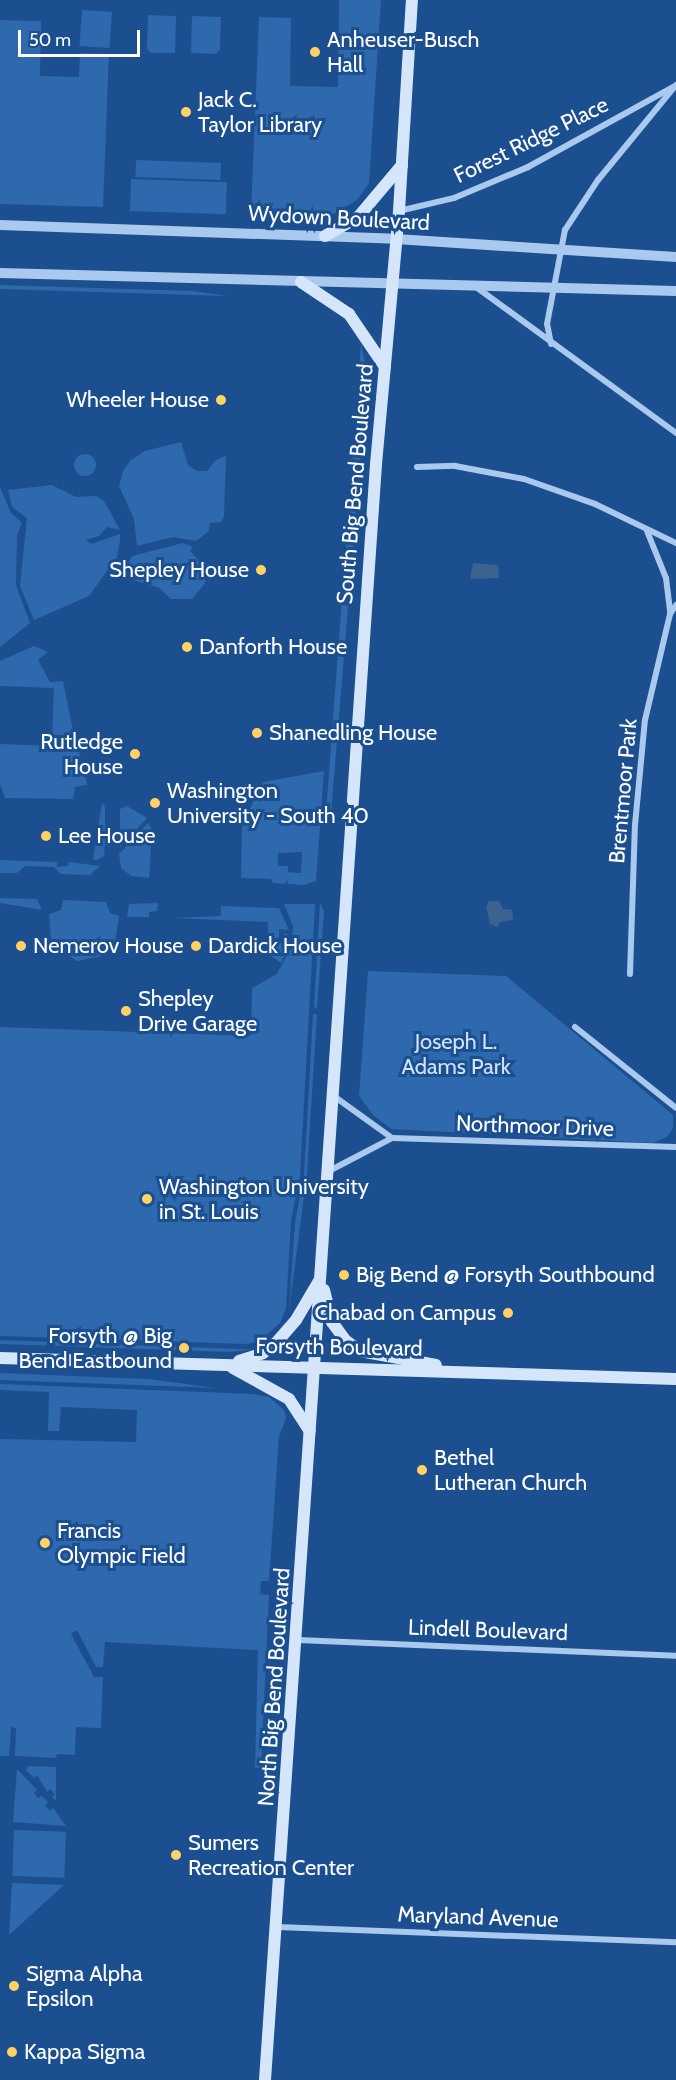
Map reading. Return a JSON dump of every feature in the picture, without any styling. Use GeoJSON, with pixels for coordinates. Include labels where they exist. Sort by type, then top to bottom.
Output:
{"type":"FeatureCollection","features":[{"type":"Feature","properties":{"kind":"main road","name":"South Big Bend Boulevard"},"geometry":{"type":"LineString","coordinates":[[315,1368],[385,367],[399,211],[412,0]]}},
{"type":"Feature","properties":{"kind":"main road"},"geometry":{"type":"LineString","coordinates":[[325,236],[359,216],[402,165]]}},
{"type":"Feature","properties":{"kind":"main road"},"geometry":{"type":"LineString","coordinates":[[301,282],[349,314],[385,367]]}},
{"type":"Feature","properties":{"kind":"main road"},"geometry":{"type":"LineString","coordinates":[[226,1365],[263,1353],[276,1343],[296,1320],[321,1277]]}},
{"type":"Feature","properties":{"kind":"main road"},"geometry":{"type":"LineString","coordinates":[[321,1277],[332,1322],[345,1340],[360,1351],[463,1370]]}},
{"type":"Feature","properties":{"kind":"main road","name":"Forsyth Boulevard"},"geometry":{"type":"LineString","coordinates":[[0,1358],[315,1368],[463,1370],[676,1379]]}},
{"type":"Feature","properties":{"kind":"main road"},"geometry":{"type":"LineString","coordinates":[[226,1365],[289,1399],[311,1432]]}},
{"type":"Feature","properties":{"kind":"main road","name":"North Big Bend Boulevard"},"geometry":{"type":"LineString","coordinates":[[266,2080],[315,1368]]}},
{"type":"Feature","properties":{"kind":"street","name":"Forest Ridge Place"},"geometry":{"type":"LineString","coordinates":[[399,211],[454,198],[528,167],[674,86]]}},
{"type":"Feature","properties":{"kind":"street","name":"Forest Ridge Place"},"geometry":{"type":"LineString","coordinates":[[553,288],[558,251],[572,217],[598,180],[674,86]]}},
{"type":"Feature","properties":{"kind":"street","name":"Wydown Boulevard"},"geometry":{"type":"LineString","coordinates":[[0,225],[396,239],[558,251],[676,256]]}},
{"type":"Feature","properties":{"kind":"street"},"geometry":{"type":"LineString","coordinates":[[0,273],[676,291]]}},
{"type":"Feature","properties":{"kind":"street"},"geometry":{"type":"LineString","coordinates":[[476,287],[551,344],[676,433]]}},
{"type":"Feature","properties":{"kind":"street"},"geometry":{"type":"LineString","coordinates":[[551,344],[547,324],[553,288]]}},
{"type":"Feature","properties":{"kind":"street"},"geometry":{"type":"LineString","coordinates":[[417,468],[455,466],[524,479],[595,504],[676,543]]}},
{"type":"Feature","properties":{"kind":"street","name":"Brentmoor Park"},"geometry":{"type":"LineString","coordinates":[[630,974],[635,825],[645,720],[670,614],[666,578],[647,530]]}},
{"type":"Feature","properties":{"kind":"street","name":"Brentmoor Park"},"geometry":{"type":"LineString","coordinates":[[670,614],[676,605]]}},
{"type":"Feature","properties":{"kind":"street"},"geometry":{"type":"LineString","coordinates":[[575,1027],[676,1108]]}},
{"type":"Feature","properties":{"kind":"street"},"geometry":{"type":"LineString","coordinates":[[335,1098],[392,1138]]}},
{"type":"Feature","properties":{"kind":"street","name":"Northmoor Drive"},"geometry":{"type":"LineString","coordinates":[[329,1171],[392,1138],[676,1147]]}},
{"type":"Feature","properties":{"kind":"street","name":"Lindell Boulevard"},"geometry":{"type":"LineString","coordinates":[[298,1640],[676,1656]]}},
{"type":"Feature","properties":{"kind":"street","name":"Maryland Avenue"},"geometry":{"type":"LineString","coordinates":[[278,1927],[676,1942]]}},
{"type":"Feature","properties":{"kind":"green space"},"geometry":{"type":"Polygon","coordinates":[[[339,0],[381,0],[369,183],[357,200],[330,216],[251,213],[259,17],[291,18],[290,86],[338,87],[339,0]]]}},
{"type":"Feature","properties":{"kind":"green space"},"geometry":{"type":"Polygon","coordinates":[[[82,10],[112,12],[109,48],[79,46],[82,10]]]}},
{"type":"Feature","properties":{"kind":"green space"},"geometry":{"type":"Polygon","coordinates":[[[148,15],[176,16],[175,53],[151,53],[147,49],[148,15]]]}},
{"type":"Feature","properties":{"kind":"green space"},"geometry":{"type":"Polygon","coordinates":[[[192,16],[221,17],[220,50],[216,54],[191,53],[192,16]]]}},
{"type":"Feature","properties":{"kind":"green space"},"geometry":{"type":"Polygon","coordinates":[[[0,20],[41,21],[40,76],[79,77],[80,53],[109,54],[103,207],[0,204],[0,20]]]}},
{"type":"Feature","properties":{"kind":"green space"},"geometry":{"type":"Polygon","coordinates":[[[136,160],[221,163],[220,180],[135,177],[136,160]]]}},
{"type":"Feature","properties":{"kind":"green space"},"geometry":{"type":"Polygon","coordinates":[[[131,179],[227,182],[226,214],[130,211],[131,179]]]}},
{"type":"Feature","properties":{"kind":"green space"},"geometry":{"type":"Polygon","coordinates":[[[0,285],[193,291],[228,296],[0,289],[0,285]]]}},
{"type":"Feature","properties":{"kind":"green space"},"geometry":{"type":"Polygon","coordinates":[[[361,344],[367,373],[330,826],[325,826],[361,344]]]}},
{"type":"Feature","properties":{"kind":"green space"},"geometry":{"type":"Polygon","coordinates":[[[181,442],[188,465],[197,471],[207,471],[216,460],[226,456],[224,516],[221,522],[210,523],[209,531],[196,541],[173,537],[137,546],[134,519],[119,486],[123,471],[131,460],[145,451],[181,442]]]}},
{"type":"Feature","properties":{"kind":"green space"},"geometry":{"type":"Polygon","coordinates":[[[85,454],[95,461],[96,465],[89,475],[85,476],[75,469],[74,465],[81,455],[85,454]]]}},
{"type":"Feature","properties":{"kind":"green space"},"geometry":{"type":"Polygon","coordinates":[[[52,485],[76,497],[96,496],[104,501],[120,530],[107,527],[99,536],[86,540],[91,544],[120,534],[120,541],[117,557],[89,596],[34,620],[20,586],[27,518],[12,507],[8,490],[52,485]]]}},
{"type":"Feature","properties":{"kind":"green space"},"geometry":{"type":"Polygon","coordinates":[[[0,487],[11,513],[22,523],[17,535],[16,585],[30,623],[0,647],[0,487]]]}},
{"type":"Feature","properties":{"kind":"green space"},"geometry":{"type":"Polygon","coordinates":[[[183,543],[193,547],[190,551],[206,568],[205,583],[192,599],[171,599],[159,588],[130,579],[124,573],[132,556],[183,543]]]}},
{"type":"Feature","properties":{"kind":"green space"},"geometry":{"type":"Polygon","coordinates":[[[34,646],[48,652],[38,660],[50,682],[63,681],[75,741],[52,741],[54,688],[0,686],[0,661],[34,646]]]}},
{"type":"Feature","properties":{"kind":"green space"},"geometry":{"type":"Polygon","coordinates":[[[0,744],[78,747],[87,785],[75,787],[73,799],[5,798],[0,784],[0,744]]]}},
{"type":"Feature","properties":{"kind":"green space"},"geometry":{"type":"Polygon","coordinates":[[[324,771],[316,881],[304,885],[288,884],[287,880],[285,884],[273,883],[271,879],[241,878],[242,825],[263,782],[324,771]],[[302,852],[278,853],[278,866],[288,866],[288,872],[301,873],[302,852]]]}},
{"type":"Feature","properties":{"kind":"green space"},"geometry":{"type":"Polygon","coordinates":[[[102,803],[105,807],[104,856],[97,860],[93,859],[102,803]]]}},
{"type":"Feature","properties":{"kind":"green space"},"geometry":{"type":"Polygon","coordinates":[[[127,806],[147,818],[120,847],[120,809],[127,806]]]}},
{"type":"Feature","properties":{"kind":"green space"},"geometry":{"type":"Polygon","coordinates":[[[148,823],[152,830],[149,878],[131,876],[121,868],[119,854],[148,823]]]}},
{"type":"Feature","properties":{"kind":"green space"},"geometry":{"type":"Polygon","coordinates":[[[0,860],[57,862],[57,867],[68,866],[69,862],[100,866],[90,875],[61,874],[54,867],[25,866],[17,873],[0,873],[0,860]]]}},
{"type":"Feature","properties":{"kind":"green space"},"geometry":{"type":"Polygon","coordinates":[[[0,898],[37,899],[42,910],[0,903],[0,898]]]}},
{"type":"Feature","properties":{"kind":"green space"},"geometry":{"type":"Polygon","coordinates":[[[63,900],[106,902],[110,913],[119,916],[115,942],[102,956],[77,961],[57,948],[51,938],[49,914],[61,910],[63,900]]]}},
{"type":"Feature","properties":{"kind":"green space"},"geometry":{"type":"Polygon","coordinates":[[[158,903],[157,911],[149,912],[149,917],[127,917],[129,904],[158,903]]]}},
{"type":"Feature","properties":{"kind":"green space"},"geometry":{"type":"Polygon","coordinates":[[[320,903],[324,911],[317,1008],[314,1007],[320,903]]]}},
{"type":"Feature","properties":{"kind":"green space"},"geometry":{"type":"Polygon","coordinates":[[[284,904],[315,904],[300,1176],[291,1221],[286,1308],[280,1323],[258,1342],[245,1344],[0,1336],[0,1027],[251,1036],[252,988],[277,974],[291,948],[293,926],[284,904]]]}},
{"type":"Feature","properties":{"kind":"green space"},"geometry":{"type":"Polygon","coordinates":[[[221,906],[279,908],[289,930],[279,929],[279,938],[268,938],[268,922],[173,918],[221,916],[221,906]]]}},
{"type":"Feature","properties":{"kind":"green space"},"geometry":{"type":"Polygon","coordinates":[[[284,933],[289,935],[289,943],[281,963],[269,955],[268,943],[283,943],[284,933]]]}},
{"type":"Feature","properties":{"kind":"green space","name":"Joseph L. Adams Park"},"geometry":{"type":"Polygon","coordinates":[[[368,971],[506,976],[673,1115],[673,1128],[667,1137],[653,1143],[391,1129],[373,1115],[359,1096],[368,971]]]}},
{"type":"Feature","properties":{"kind":"green space"},"geometry":{"type":"Polygon","coordinates":[[[313,1014],[317,1014],[307,1173],[289,1311],[295,1222],[304,1175],[313,1014]]]}},
{"type":"Feature","properties":{"kind":"green space"},"geometry":{"type":"Polygon","coordinates":[[[0,1340],[254,1349],[231,1352],[0,1344],[0,1340]]]}},
{"type":"Feature","properties":{"kind":"green space"},"geometry":{"type":"Polygon","coordinates":[[[0,1373],[148,1379],[216,1388],[0,1380],[0,1373]]]}},
{"type":"Feature","properties":{"kind":"green space"},"geometry":{"type":"Polygon","coordinates":[[[0,1384],[253,1394],[269,1397],[284,1410],[286,1419],[279,1436],[269,1581],[261,1581],[260,1594],[269,1595],[261,1768],[255,1768],[258,1650],[105,1642],[103,1667],[96,1667],[77,1630],[71,1634],[94,1677],[103,1677],[101,1728],[76,1727],[75,1755],[57,1754],[56,1758],[15,1756],[16,1728],[11,1727],[9,1756],[0,1756],[0,1439],[136,1442],[137,1410],[61,1407],[59,1431],[48,1431],[49,1392],[0,1390],[0,1384]]]}},
{"type":"Feature","properties":{"kind":"green space"},"geometry":{"type":"Polygon","coordinates":[[[28,1766],[56,1767],[56,1801],[52,1797],[55,1794],[50,1789],[47,1792],[37,1775],[34,1778],[26,1770],[28,1766]]]}},
{"type":"Feature","properties":{"kind":"green space"},"geometry":{"type":"Polygon","coordinates":[[[17,1769],[37,1790],[34,1793],[38,1798],[42,1796],[48,1802],[45,1806],[50,1811],[53,1808],[66,1826],[13,1822],[17,1769]]]}},
{"type":"Feature","properties":{"kind":"green space"},"geometry":{"type":"Polygon","coordinates":[[[14,1830],[66,1832],[64,1878],[12,1876],[14,1830]]]}},
{"type":"Feature","properties":{"kind":"green space"},"geometry":{"type":"Polygon","coordinates":[[[12,1883],[64,1885],[9,1935],[12,1883]]]}},
{"type":"Feature","properties":{"kind":"shaded area"},"geometry":{"type":"Polygon","coordinates":[[[473,563],[498,565],[499,578],[470,579],[473,563]]]}},
{"type":"Feature","properties":{"kind":"shaded area"},"geometry":{"type":"Polygon","coordinates":[[[489,901],[499,901],[503,909],[512,910],[513,920],[500,922],[497,927],[490,924],[486,907],[489,901]]]}},
{"type":"Feature","properties":{"kind":"place","name":"Anheuser-Busch Hall"},"geometry":{"type":"Point","coordinates":[315,52]}},
{"type":"Feature","properties":{"kind":"place","name":"Jack C. Taylor Library"},"geometry":{"type":"Point","coordinates":[186,112]}},
{"type":"Feature","properties":{"kind":"place","name":"Wheeler House"},"geometry":{"type":"Point","coordinates":[221,400]}},
{"type":"Feature","properties":{"kind":"place","name":"Shepley House"},"geometry":{"type":"Point","coordinates":[261,570]}},
{"type":"Feature","properties":{"kind":"place","name":"Danforth House"},"geometry":{"type":"Point","coordinates":[187,647]}},
{"type":"Feature","properties":{"kind":"place","name":"Shanedling House"},"geometry":{"type":"Point","coordinates":[257,733]}},
{"type":"Feature","properties":{"kind":"place","name":"Rutledge House"},"geometry":{"type":"Point","coordinates":[135,754]}},
{"type":"Feature","properties":{"kind":"place","name":"Washington University - South 40"},"geometry":{"type":"Point","coordinates":[155,803]}},
{"type":"Feature","properties":{"kind":"place","name":"Lee House"},"geometry":{"type":"Point","coordinates":[46,836]}},
{"type":"Feature","properties":{"kind":"place","name":"Nemerov House"},"geometry":{"type":"Point","coordinates":[21,946]}},
{"type":"Feature","properties":{"kind":"place","name":"Dardick House"},"geometry":{"type":"Point","coordinates":[196,946]}},
{"type":"Feature","properties":{"kind":"place","name":"Shepley Drive Garage"},"geometry":{"type":"Point","coordinates":[126,1011]}},
{"type":"Feature","properties":{"kind":"place","name":"Washington University in St. Louis"},"geometry":{"type":"Point","coordinates":[147,1199]}},
{"type":"Feature","properties":{"kind":"place","name":"Big Bend @ Forsyth Southbound"},"geometry":{"type":"Point","coordinates":[344,1275]}},
{"type":"Feature","properties":{"kind":"place","name":"Chabad on Campus"},"geometry":{"type":"Point","coordinates":[508,1313]}},
{"type":"Feature","properties":{"kind":"place","name":"Forsyth @ Big Bend Eastbound"},"geometry":{"type":"Point","coordinates":[184,1348]}},
{"type":"Feature","properties":{"kind":"place","name":"Bethel Lutheran Church"},"geometry":{"type":"Point","coordinates":[422,1470]}},
{"type":"Feature","properties":{"kind":"place","name":"Francis Olympic Field"},"geometry":{"type":"Point","coordinates":[45,1543]}},
{"type":"Feature","properties":{"kind":"place","name":"Sumers Recreation Center"},"geometry":{"type":"Point","coordinates":[176,1855]}},
{"type":"Feature","properties":{"kind":"place","name":"Sigma Alpha Epsilon"},"geometry":{"type":"Point","coordinates":[14,1986]}},
{"type":"Feature","properties":{"kind":"place","name":"Kappa Sigma"},"geometry":{"type":"Point","coordinates":[12,2052]}}]}
